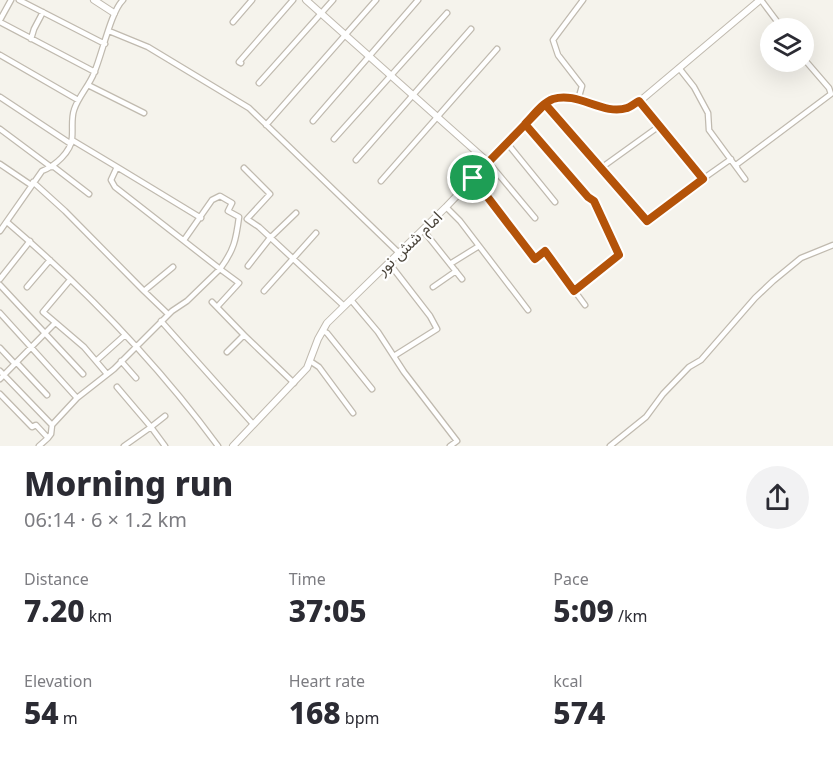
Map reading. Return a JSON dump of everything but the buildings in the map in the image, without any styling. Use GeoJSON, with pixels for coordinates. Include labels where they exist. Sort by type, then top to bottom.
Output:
{"type":"FeatureCollection","features":[{"type":"Feature","properties":{"kind":"street"},"geometry":{"type":"LineString","coordinates":[[11,0],[0,21],[95,72]]}},
{"type":"Feature","properties":{"kind":"street"},"geometry":{"type":"LineString","coordinates":[[19,0],[105,44]]}},
{"type":"Feature","properties":{"kind":"street"},"geometry":{"type":"LineString","coordinates":[[94,0],[114,13]]}},
{"type":"Feature","properties":{"kind":"street"},"geometry":{"type":"LineString","coordinates":[[0,231],[42,171],[51,167],[72,142],[73,113],[95,72],[114,13],[123,0]]}},
{"type":"Feature","properties":{"kind":"street"},"geometry":{"type":"LineString","coordinates":[[233,22],[252,0]]}},
{"type":"Feature","properties":{"kind":"street"},"geometry":{"type":"LineString","coordinates":[[240,63],[293,0]]}},
{"type":"Feature","properties":{"kind":"street"},"geometry":{"type":"LineString","coordinates":[[306,0],[489,163],[535,218]]}},
{"type":"Feature","properties":{"kind":"street"},"geometry":{"type":"LineString","coordinates":[[259,83],[333,0]]}},
{"type":"Feature","properties":{"kind":"street"},"geometry":{"type":"LineString","coordinates":[[266,125],[376,0]]}},
{"type":"Feature","properties":{"kind":"street"},"geometry":{"type":"LineString","coordinates":[[313,121],[418,0]]}},
{"type":"Feature","properties":{"kind":"street"},"geometry":{"type":"LineString","coordinates":[[578,99],[582,86],[558,56],[553,40],[583,0]]}},
{"type":"Feature","properties":{"kind":"street"},"geometry":{"type":"LineString","coordinates":[[731,159],[647,221],[545,104],[562,98],[578,99],[614,110],[627,108],[639,101],[761,0],[774,18]]}},
{"type":"Feature","properties":{"kind":"street"},"geometry":{"type":"LineString","coordinates":[[31,39],[43,12]]}},
{"type":"Feature","properties":{"kind":"street"},"geometry":{"type":"LineString","coordinates":[[334,139],[447,13]]}},
{"type":"Feature","properties":{"kind":"street"},"geometry":{"type":"LineString","coordinates":[[356,160],[471,28]]}},
{"type":"Feature","properties":{"kind":"street"},"geometry":{"type":"LineString","coordinates":[[109,31],[148,47],[249,108],[399,254]]}},
{"type":"Feature","properties":{"kind":"street"},"geometry":{"type":"LineString","coordinates":[[381,181],[497,48]]}},
{"type":"Feature","properties":{"kind":"street"},"geometry":{"type":"LineString","coordinates":[[0,55],[78,100]]}},
{"type":"Feature","properties":{"kind":"street"},"geometry":{"type":"LineString","coordinates":[[679,68],[694,87],[708,112],[709,130],[745,179]]}},
{"type":"Feature","properties":{"kind":"street"},"geometry":{"type":"LineString","coordinates":[[737,167],[736,165],[831,94],[829,88],[814,71]]}},
{"type":"Feature","properties":{"kind":"street"},"geometry":{"type":"LineString","coordinates":[[88,85],[144,113]]}},
{"type":"Feature","properties":{"kind":"street"},"geometry":{"type":"LineString","coordinates":[[0,97],[201,218]]}},
{"type":"Feature","properties":{"kind":"street"},"geometry":{"type":"LineString","coordinates":[[639,101],[658,127],[703,179]]}},
{"type":"Feature","properties":{"kind":"street","name":"امام شش نور"},"geometry":{"type":"LineString","coordinates":[[233,446],[308,368],[327,323],[446,207],[545,104]]}},
{"type":"Feature","properties":{"kind":"street"},"geometry":{"type":"LineString","coordinates":[[525,124],[594,201],[619,255],[574,291]]}},
{"type":"Feature","properties":{"kind":"street"},"geometry":{"type":"LineString","coordinates":[[601,168],[658,127]]}},
{"type":"Feature","properties":{"kind":"street"},"geometry":{"type":"LineString","coordinates":[[0,129],[51,167],[60,171],[88,194]]}},
{"type":"Feature","properties":{"kind":"street"},"geometry":{"type":"LineString","coordinates":[[507,143],[555,202]]}},
{"type":"Feature","properties":{"kind":"street"},"geometry":{"type":"LineString","coordinates":[[0,164],[32,184],[65,211],[168,314]]}},
{"type":"Feature","properties":{"kind":"street"},"geometry":{"type":"LineString","coordinates":[[117,167],[111,180],[115,187],[239,283],[217,307]]}},
{"type":"Feature","properties":{"kind":"street"},"geometry":{"type":"LineString","coordinates":[[244,168],[270,194],[247,219],[260,227],[344,306]]}},
{"type":"Feature","properties":{"kind":"street"},"geometry":{"type":"LineString","coordinates":[[473,178],[535,259],[545,251],[585,305]]}},
{"type":"Feature","properties":{"kind":"street"},"geometry":{"type":"LineString","coordinates":[[39,446],[51,435],[52,425],[77,398],[107,374],[168,314],[188,301],[220,269],[231,255],[239,217],[228,211],[232,203],[220,196],[212,200],[184,240]]}},
{"type":"Feature","properties":{"kind":"street"},"geometry":{"type":"LineString","coordinates":[[446,207],[528,310]]}},
{"type":"Feature","properties":{"kind":"street"},"geometry":{"type":"LineString","coordinates":[[248,266],[270,238],[296,213]]}},
{"type":"Feature","properties":{"kind":"street"},"geometry":{"type":"LineString","coordinates":[[7,222],[50,260],[125,335],[190,409],[218,446]]}},
{"type":"Feature","properties":{"kind":"street"},"geometry":{"type":"LineString","coordinates":[[423,230],[462,279]]}},
{"type":"Feature","properties":{"kind":"street"},"geometry":{"type":"LineString","coordinates":[[264,291],[316,233]]}},
{"type":"Feature","properties":{"kind":"street"},"geometry":{"type":"LineString","coordinates":[[0,279],[2,272],[30,241]]}},
{"type":"Feature","properties":{"kind":"street"},"geometry":{"type":"LineString","coordinates":[[610,446],[646,417],[663,394],[689,368],[701,360],[773,281],[801,258],[833,245]]}},
{"type":"Feature","properties":{"kind":"street"},"geometry":{"type":"LineString","coordinates":[[450,264],[479,246]]}},
{"type":"Feature","properties":{"kind":"street"},"geometry":{"type":"LineString","coordinates":[[27,287],[50,260]]}},
{"type":"Feature","properties":{"kind":"street"},"geometry":{"type":"LineString","coordinates":[[389,263],[430,316],[437,329],[394,356]]}},
{"type":"Feature","properties":{"kind":"street"},"geometry":{"type":"LineString","coordinates":[[144,291],[173,267]]}},
{"type":"Feature","properties":{"kind":"street"},"geometry":{"type":"LineString","coordinates":[[433,286],[456,271]]}},
{"type":"Feature","properties":{"kind":"street"},"geometry":{"type":"LineString","coordinates":[[70,280],[43,312],[84,347],[107,374]]}},
{"type":"Feature","properties":{"kind":"street"},"geometry":{"type":"LineString","coordinates":[[0,285],[83,374]]}},
{"type":"Feature","properties":{"kind":"street"},"geometry":{"type":"LineString","coordinates":[[351,300],[378,332],[404,372],[457,441],[450,446]]}},
{"type":"Feature","properties":{"kind":"street"},"geometry":{"type":"LineString","coordinates":[[212,302],[294,383]]}},
{"type":"Feature","properties":{"kind":"street"},"geometry":{"type":"LineString","coordinates":[[0,313],[77,398]]}},
{"type":"Feature","properties":{"kind":"street"},"geometry":{"type":"LineString","coordinates":[[161,321],[253,424]]}},
{"type":"Feature","properties":{"kind":"street"},"geometry":{"type":"LineString","coordinates":[[52,425],[1,375],[55,323]]}},
{"type":"Feature","properties":{"kind":"street"},"geometry":{"type":"LineString","coordinates":[[322,331],[327,333],[372,389]]}},
{"type":"Feature","properties":{"kind":"street"},"geometry":{"type":"LineString","coordinates":[[96,362],[125,335]]}},
{"type":"Feature","properties":{"kind":"street"},"geometry":{"type":"LineString","coordinates":[[226,352],[244,335]]}},
{"type":"Feature","properties":{"kind":"street"},"geometry":{"type":"LineString","coordinates":[[0,348],[47,395]]}},
{"type":"Feature","properties":{"kind":"street"},"geometry":{"type":"LineString","coordinates":[[121,361],[136,378]]}},
{"type":"Feature","properties":{"kind":"street"},"geometry":{"type":"LineString","coordinates":[[310,361],[319,368],[353,413]]}},
{"type":"Feature","properties":{"kind":"street"},"geometry":{"type":"LineString","coordinates":[[117,387],[165,446]]}},
{"type":"Feature","properties":{"kind":"street"},"geometry":{"type":"LineString","coordinates":[[0,394],[32,427],[36,425],[48,438]]}},
{"type":"Feature","properties":{"kind":"street"},"geometry":{"type":"LineString","coordinates":[[124,446],[165,416]]}},
{"type":"Feature","properties":{"kind":"route"},"geometry":{"type":"LineString","coordinates":[[473,178],[489,163],[525,124],[545,104],[647,221],[703,179],[658,127],[639,101],[627,108],[614,110],[578,99],[562,98],[545,104],[525,124],[594,201],[619,255],[574,291],[545,251],[535,259],[473,178]]}}]}
